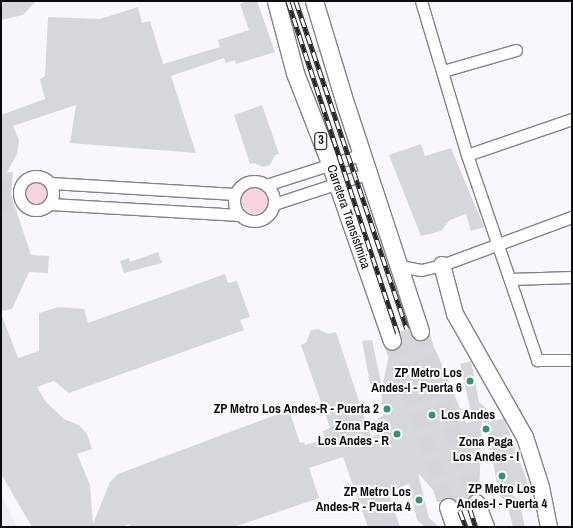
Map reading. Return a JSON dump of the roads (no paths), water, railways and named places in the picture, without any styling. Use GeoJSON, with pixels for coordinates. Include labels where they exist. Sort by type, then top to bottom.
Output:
{"type":"FeatureCollection","features":[{"type":"Feature","properties":{"kind":"main road","name":"Carretera Transístmica"},"geometry":{"type":"LineString","coordinates":[[276,1],[295,73],[337,182],[392,341]]}},
{"type":"Feature","properties":{"kind":"main road"},"geometry":{"type":"LineString","coordinates":[[314,1],[420,331]]}},
{"type":"Feature","properties":{"kind":"main road"},"geometry":{"type":"LineString","coordinates":[[476,503],[485,527]]}},
{"type":"Feature","properties":{"kind":"main road"},"geometry":{"type":"LineString","coordinates":[[448,507],[455,527]]}},
{"type":"Feature","properties":{"kind":"street"},"geometry":{"type":"LineString","coordinates":[[421,1],[467,154],[499,243],[537,360],[572,360]]}},
{"type":"Feature","properties":{"kind":"street"},"geometry":{"type":"LineString","coordinates":[[443,71],[516,50]]}},
{"type":"Feature","properties":{"kind":"street"},"geometry":{"type":"LineString","coordinates":[[467,154],[572,120]]}},
{"type":"Feature","properties":{"kind":"street"},"geometry":{"type":"LineString","coordinates":[[266,184],[363,154]]}},
{"type":"Feature","properties":{"kind":"street"},"geometry":{"type":"LineString","coordinates":[[274,204],[337,182],[369,173]]}},
{"type":"Feature","properties":{"kind":"street"},"geometry":{"type":"LineString","coordinates":[[11,186],[40,176],[51,183],[235,194]]}},
{"type":"Feature","properties":{"kind":"street"},"geometry":{"type":"LineString","coordinates":[[25,180],[19,195],[21,205],[34,210],[50,204],[240,215]]}},
{"type":"Feature","properties":{"kind":"street"},"geometry":{"type":"LineString","coordinates":[[254,180],[266,184],[273,193],[274,204],[269,214],[259,220],[246,219],[240,215],[235,205],[235,194],[240,186],[254,180]]}},
{"type":"Feature","properties":{"kind":"street"},"geometry":{"type":"LineString","coordinates":[[50,204],[54,194],[51,183]]}},
{"type":"Feature","properties":{"kind":"street"},"geometry":{"type":"LineString","coordinates":[[400,266],[421,270],[442,265],[572,217]]}},
{"type":"Feature","properties":{"kind":"street"},"geometry":{"type":"LineString","coordinates":[[442,265],[455,314],[525,436],[550,527]]}},
{"type":"Feature","properties":{"kind":"street"},"geometry":{"type":"LineString","coordinates":[[510,279],[572,277]]}},
{"type":"Feature","properties":{"kind":"tunnel"},"geometry":{"type":"LineString","coordinates":[[1,186],[11,186]]}},
{"type":"Feature","properties":{"kind":"tunnel"},"geometry":{"type":"LineString","coordinates":[[1,204],[17,205]]}},
{"type":"Feature","properties":{"kind":"tunnel"},"geometry":{"type":"LineString","coordinates":[[420,331],[476,503]]}},
{"type":"Feature","properties":{"kind":"tunnel"},"geometry":{"type":"LineString","coordinates":[[392,341],[448,507]]}},
{"type":"Feature","properties":{"kind":"railway"},"geometry":{"type":"LineString","coordinates":[[288,1],[398,333]]}},
{"type":"Feature","properties":{"kind":"railway"},"geometry":{"type":"LineString","coordinates":[[296,1],[407,329]]}},
{"type":"Feature","properties":{"kind":"railway"},"geometry":{"type":"LineString","coordinates":[[470,509],[476,527]]}},
{"type":"Feature","properties":{"kind":"railway"},"geometry":{"type":"LineString","coordinates":[[460,511],[466,527]]}},
{"type":"Feature","properties":{"kind":"place","name":"ZP Metro Los Andes-I - Puerta 6"},"geometry":{"type":"Point","coordinates":[470,381]}},
{"type":"Feature","properties":{"kind":"place","name":"ZP Metro Los Andes-R - Puerta 2"},"geometry":{"type":"Point","coordinates":[387,409]}},
{"type":"Feature","properties":{"kind":"place","name":"Los Andes"},"geometry":{"type":"Point","coordinates":[432,415]}},
{"type":"Feature","properties":{"kind":"place","name":"Zona Paga Los Andes - I"},"geometry":{"type":"Point","coordinates":[486,429]}},
{"type":"Feature","properties":{"kind":"place","name":"Zona Paga Los Andes - R"},"geometry":{"type":"Point","coordinates":[397,434]}},
{"type":"Feature","properties":{"kind":"place","name":"ZP Metro Los Andes-I - Puerta 4"},"geometry":{"type":"Point","coordinates":[502,476]}},
{"type":"Feature","properties":{"kind":"place","name":"ZP Metro Los Andes-R - Puerta 4"},"geometry":{"type":"Point","coordinates":[419,500]}}]}
